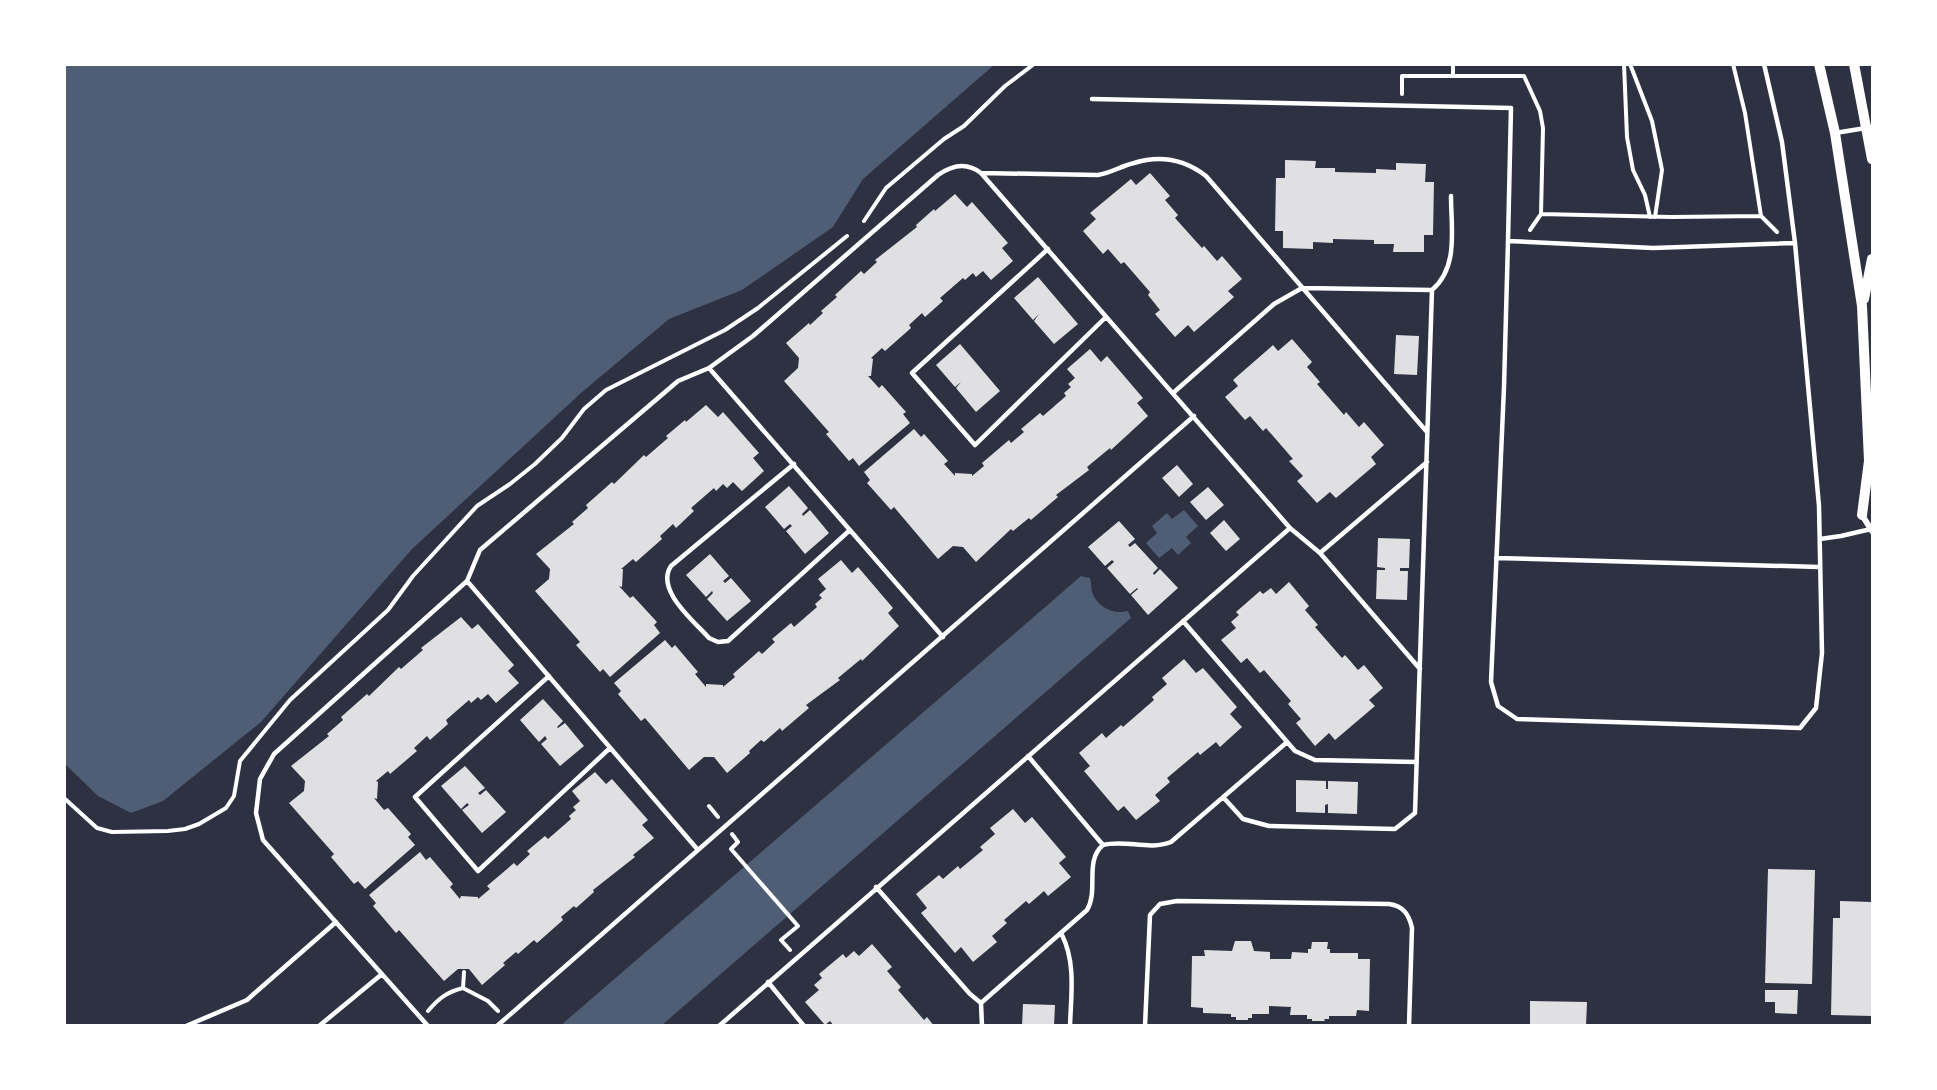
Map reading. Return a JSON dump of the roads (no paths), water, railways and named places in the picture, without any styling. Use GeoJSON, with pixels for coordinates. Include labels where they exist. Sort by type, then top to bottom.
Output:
{"type":"FeatureCollection","features":[{"type":"Feature","properties":{"kind":"street"},"geometry":{"type":"LineString","coordinates":[[1819,64],[1835,133],[1862,306],[1869,461],[1862,515],[1872,530]]}},
{"type":"Feature","properties":{"kind":"street"},"geometry":{"type":"LineString","coordinates":[[1854,64],[1870,128],[1872,159]]}},
{"type":"Feature","properties":{"kind":"street"},"geometry":{"type":"LineString","coordinates":[[1862,306],[1872,259]]}},
{"type":"Feature","properties":{"kind":"lane"},"geometry":{"type":"LineString","coordinates":[[1092,99],[1511,108],[1491,682],[1498,706],[1517,719],[1800,728],[1816,708],[1822,653],[1820,506],[1795,243],[1782,142],[1764,64]]}},
{"type":"Feature","properties":{"kind":"lane"},"geometry":{"type":"LineString","coordinates":[[1835,133],[1870,128]]}},
{"type":"Feature","properties":{"kind":"lane"},"geometry":{"type":"LineString","coordinates":[[981,173],[1098,175],[1131,163],[1152,159],[1187,163],[1206,176],[1428,433]]}},
{"type":"Feature","properties":{"kind":"lane"},"geometry":{"type":"LineString","coordinates":[[428,1026],[263,840],[256,813],[260,779],[274,754],[467,581],[480,550],[678,381],[709,368],[753,336],[944,171],[956,166],[970,166],[981,173],[1290,528],[1320,553],[1420,669]]}},
{"type":"Feature","properties":{"kind":"lane"},"geometry":{"type":"LineString","coordinates":[[1222,797],[1243,819],[1269,826],[1395,829],[1415,813],[1432,290],[1443,279],[1450,265],[1452,196]]}},
{"type":"Feature","properties":{"kind":"lane"},"geometry":{"type":"LineString","coordinates":[[1508,241],[1653,248],[1795,243]]}},
{"type":"Feature","properties":{"kind":"lane"},"geometry":{"type":"LineString","coordinates":[[1048,249],[912,373],[975,445],[1106,317]]}},
{"type":"Feature","properties":{"kind":"lane"},"geometry":{"type":"LineString","coordinates":[[1173,393],[1274,304],[1302,288],[1432,290]]}},
{"type":"Feature","properties":{"kind":"lane"},"geometry":{"type":"LineString","coordinates":[[709,368],[943,637]]}},
{"type":"Feature","properties":{"kind":"lane"},"geometry":{"type":"LineString","coordinates":[[497,1026],[1194,417]]}},
{"type":"Feature","properties":{"kind":"lane"},"geometry":{"type":"LineString","coordinates":[[1320,553],[1427,462]]}},
{"type":"Feature","properties":{"kind":"lane"},"geometry":{"type":"LineString","coordinates":[[794,464],[671,566],[666,582],[670,593],[712,641],[728,641],[850,530]]}},
{"type":"Feature","properties":{"kind":"lane"},"geometry":{"type":"LineString","coordinates":[[719,1026],[1290,528]]}},
{"type":"Feature","properties":{"kind":"lane"},"geometry":{"type":"LineString","coordinates":[[1820,539],[1872,530]]}},
{"type":"Feature","properties":{"kind":"lane"},"geometry":{"type":"LineString","coordinates":[[1496,558],[1820,567]]}},
{"type":"Feature","properties":{"kind":"lane"},"geometry":{"type":"LineString","coordinates":[[467,581],[699,850]]}},
{"type":"Feature","properties":{"kind":"lane"},"geometry":{"type":"LineString","coordinates":[[1183,621],[1295,751],[1315,760],[1417,762]]}},
{"type":"Feature","properties":{"kind":"lane"},"geometry":{"type":"LineString","coordinates":[[549,676],[415,797],[478,872],[610,748]]}},
{"type":"Feature","properties":{"kind":"lane"},"geometry":{"type":"LineString","coordinates":[[981,1003],[1083,915],[1091,904],[1094,861],[1098,849],[1103,845],[1117,843],[1164,844],[1176,838],[1286,742]]}},
{"type":"Feature","properties":{"kind":"lane"},"geometry":{"type":"LineString","coordinates":[[1028,756],[1103,845]]}},
{"type":"Feature","properties":{"kind":"lane"},"geometry":{"type":"LineString","coordinates":[[876,887],[970,994],[981,1003],[982,1026]]}},
{"type":"Feature","properties":{"kind":"lane"},"geometry":{"type":"LineString","coordinates":[[1145,1026],[1150,915],[1160,904],[1177,901],[1389,904],[1402,909],[1408,914],[1412,928],[1409,1026]]}},
{"type":"Feature","properties":{"kind":"lane"},"geometry":{"type":"LineString","coordinates":[[186,1026],[248,1000],[336,922]]}},
{"type":"Feature","properties":{"kind":"lane"},"geometry":{"type":"LineString","coordinates":[[1062,934],[1069,952],[1071,971],[1070,1026]]}},
{"type":"Feature","properties":{"kind":"lane"},"geometry":{"type":"LineString","coordinates":[[319,1026],[382,974]]}},
{"type":"Feature","properties":{"kind":"lane"},"geometry":{"type":"LineString","coordinates":[[768,982],[804,1026]]}},
{"type":"Feature","properties":{"kind":"water"},"geometry":{"type":"Polygon","coordinates":[[[64,65],[994,65],[863,179],[833,227],[742,290],[669,319],[581,393],[412,549],[261,722],[163,801],[131,813],[98,796],[65,764],[64,65]]]}},
{"type":"Feature","properties":{"kind":"water"},"geometry":{"type":"Polygon","coordinates":[[[1184,510],[1198,526],[1186,537],[1191,543],[1178,555],[1172,548],[1159,558],[1146,543],[1157,533],[1152,526],[1167,513],[1172,519],[1184,510]]]}},
{"type":"Feature","properties":{"kind":"water"},"geometry":{"type":"Polygon","coordinates":[[[1081,576],[1090,578],[1094,597],[1102,606],[1117,612],[1128,611],[1131,618],[662,1025],[560,1026],[1081,576]]]}}]}
